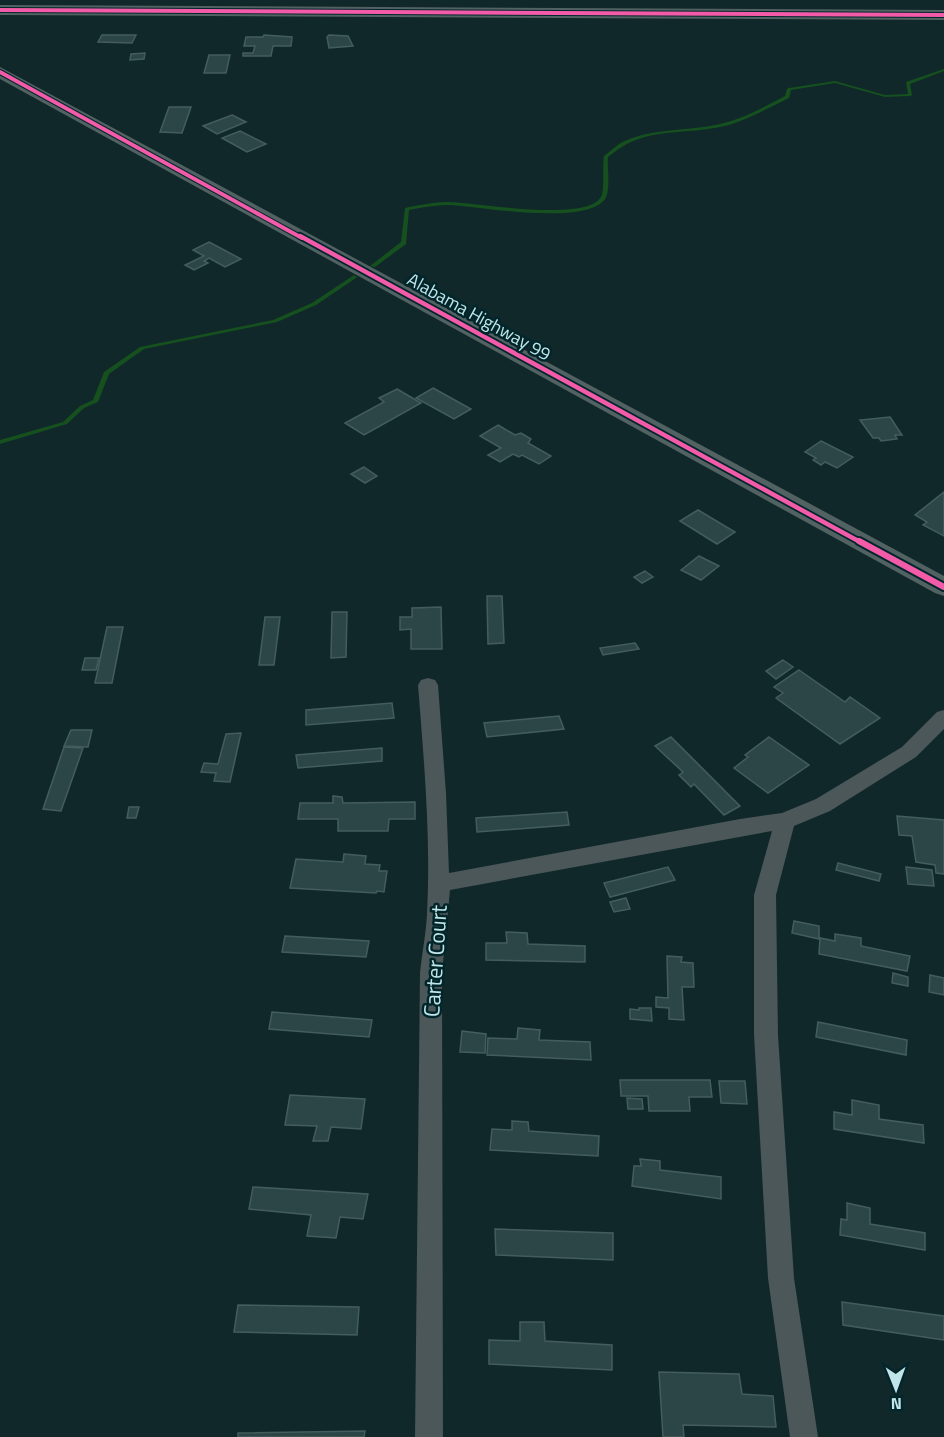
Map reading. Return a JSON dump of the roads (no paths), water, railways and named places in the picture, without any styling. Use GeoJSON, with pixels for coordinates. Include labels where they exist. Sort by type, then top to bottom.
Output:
{"type":"FeatureCollection","features":[{"type":"Feature","properties":{"kind":"main road"},"geometry":{"type":"LineString","coordinates":[[0,10],[944,15]]}},
{"type":"Feature","properties":{"kind":"main road","name":"Alabama Highway 99"},"geometry":{"type":"LineString","coordinates":[[0,72],[658,433],[944,586]]}},
{"type":"Feature","properties":{"kind":"street"},"geometry":{"type":"LineString","coordinates":[[428,684],[436,792],[439,883]]}},
{"type":"Feature","properties":{"kind":"street","name":"Carter Court"},"geometry":{"type":"LineString","coordinates":[[429,1437],[431,973],[438,917],[439,883],[740,827],[785,821],[823,805],[868,779],[909,752],[944,717]]}},
{"type":"Feature","properties":{"kind":"street"},"geometry":{"type":"LineString","coordinates":[[785,821],[765,895],[766,1035],[781,1278],[804,1437]]}},
{"type":"Feature","properties":{"kind":"waterway"},"geometry":{"type":"LineString","coordinates":[[373,266],[404,243],[407,209],[447,204],[557,212],[594,206],[603,198],[605,190],[606,157],[620,146],[635,139],[651,134],[720,126],[737,121],[787,97],[789,89],[835,82],[885,96],[910,95],[908,83],[944,70]]}},
{"type":"Feature","properties":{"kind":"waterway"},"geometry":{"type":"LineString","coordinates":[[0,442],[65,423],[82,407],[96,401],[106,373],[142,348],[275,321],[314,304],[354,277]]}}]}
